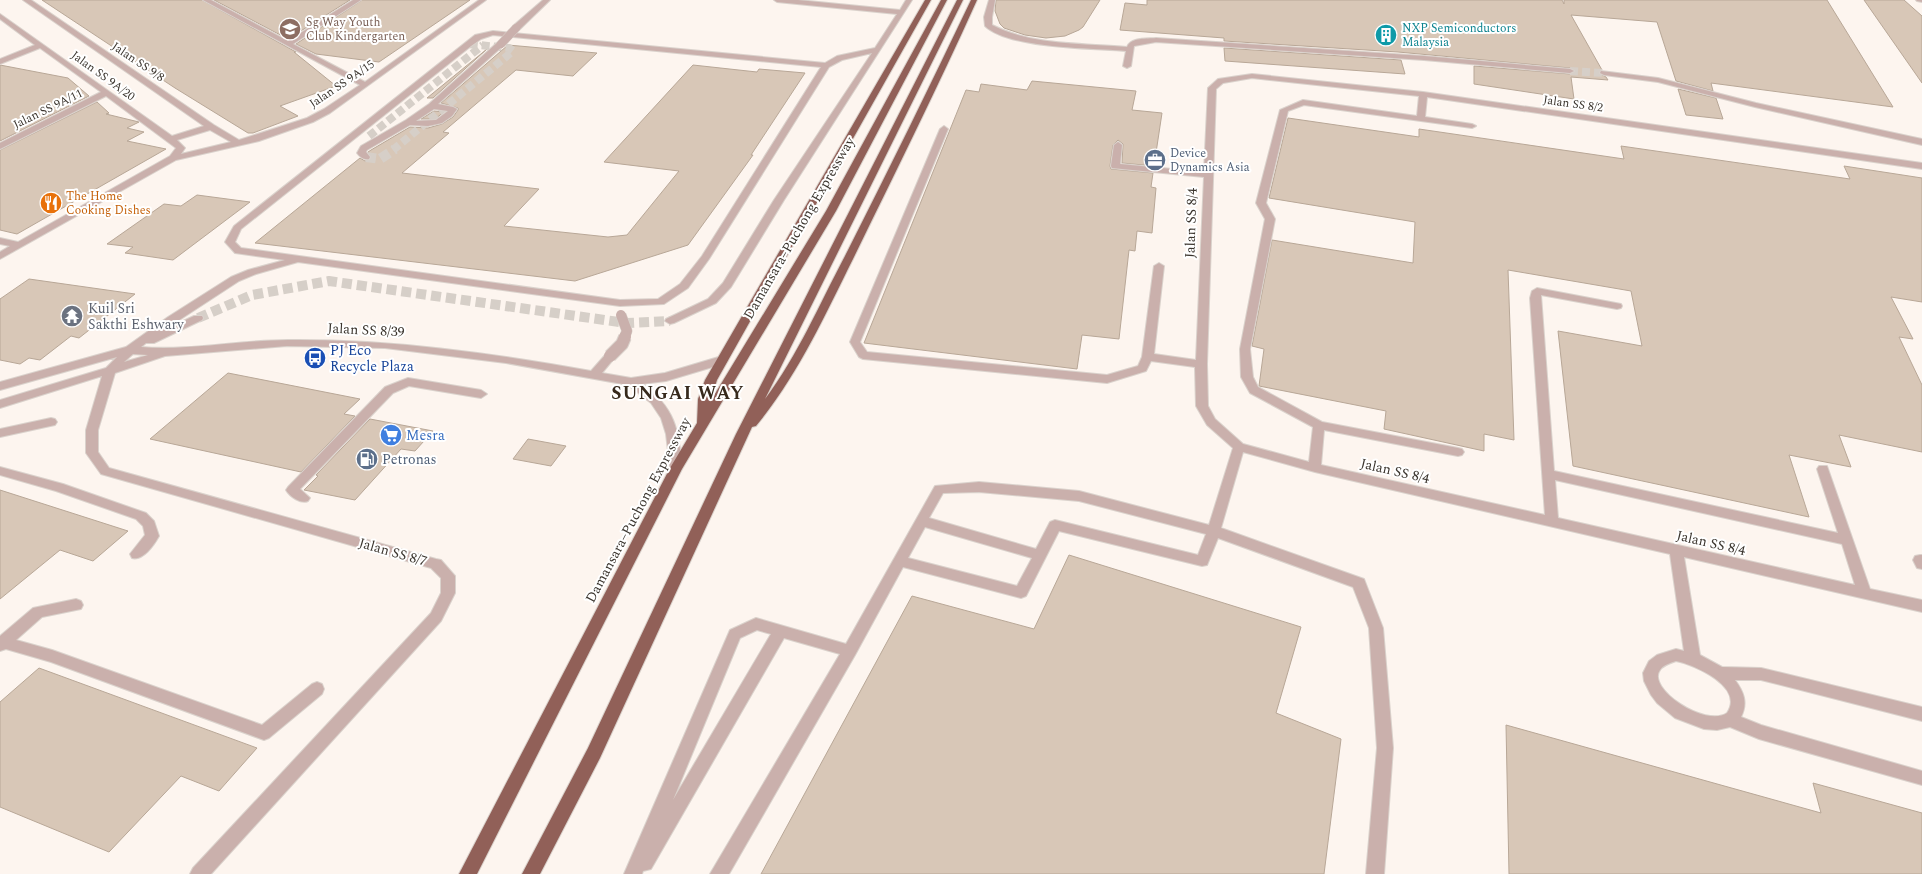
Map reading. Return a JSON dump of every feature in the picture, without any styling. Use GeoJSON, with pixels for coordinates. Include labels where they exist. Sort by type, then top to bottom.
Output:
{"type":"FeatureCollection","features":[{"type":"Feature","properties":{"kind":"highway"},"geometry":{"type":"LineString","coordinates":[[703,425],[704,399],[711,380],[928,0]]}},
{"type":"Feature","properties":{"kind":"highway","name":"Damansara–Puchong Expressway"},"geometry":{"type":"LineString","coordinates":[[468,874],[676,468],[831,211],[944,0]]}},
{"type":"Feature","properties":{"kind":"highway"},"geometry":{"type":"LineString","coordinates":[[531,874],[594,753],[742,434],[960,0]]}},
{"type":"Feature","properties":{"kind":"highway"},"geometry":{"type":"LineString","coordinates":[[742,434],[769,404],[794,364],[929,100],[974,0]]}},
{"type":"Feature","properties":{"kind":"street","name":"Jalan SS 9/8"},"geometry":{"type":"LineString","coordinates":[[26,0],[211,127],[238,143]]}},
{"type":"Feature","properties":{"kind":"street"},"geometry":{"type":"LineString","coordinates":[[206,0],[364,85]]}},
{"type":"Feature","properties":{"kind":"street"},"geometry":{"type":"LineString","coordinates":[[214,4],[223,0]]}},
{"type":"Feature","properties":{"kind":"street"},"geometry":{"type":"LineString","coordinates":[[288,44],[358,0]]}},
{"type":"Feature","properties":{"kind":"street","name":"Jalan SS 9A/15"},"geometry":{"type":"LineString","coordinates":[[0,256],[173,158],[256,139],[310,120],[364,85],[483,0]]}},
{"type":"Feature","properties":{"kind":"street"},"geometry":{"type":"LineString","coordinates":[[366,157],[361,153],[364,148],[409,122],[432,106],[501,44],[528,15],[547,0]]}},
{"type":"Feature","properties":{"kind":"street"},"geometry":{"type":"LineString","coordinates":[[777,0],[825,2],[902,12]]}},
{"type":"Feature","properties":{"kind":"street"},"geometry":{"type":"LineString","coordinates":[[670,321],[712,301],[727,285],[779,200],[878,50],[909,0]]}},
{"type":"Feature","properties":{"kind":"street"},"geometry":{"type":"LineString","coordinates":[[992,0],[988,17],[989,26],[999,33],[1047,43],[1130,49]]}},
{"type":"Feature","properties":{"kind":"street","name":"Jalan SS 9A/20"},"geometry":{"type":"LineString","coordinates":[[0,16],[171,139]]}},
{"type":"Feature","properties":{"kind":"street"},"geometry":{"type":"LineString","coordinates":[[826,65],[493,32],[484,34],[468,44],[237,228],[230,242],[238,251],[269,256],[302,259],[620,303],[660,302],[684,286],[706,257],[826,65],[840,58],[878,50]]}},
{"type":"Feature","properties":{"kind":"street"},"geometry":{"type":"LineString","coordinates":[[1127,66],[1131,45],[1137,42],[1170,40],[1570,71]]}},
{"type":"Feature","properties":{"kind":"street"},"geometry":{"type":"LineString","coordinates":[[0,62],[41,45]]}},
{"type":"Feature","properties":{"kind":"street"},"geometry":{"type":"LineString","coordinates":[[1604,73],[1658,80],[1755,105],[1922,142]]}},
{"type":"Feature","properties":{"kind":"street","name":"Jalan SS 8/2"},"geometry":{"type":"LineString","coordinates":[[1220,81],[1252,76],[1423,94],[1922,166]]}},
{"type":"Feature","properties":{"kind":"street","name":"Jalan SS 8/4"},"geometry":{"type":"LineString","coordinates":[[1220,81],[1212,88],[1201,364],[1202,406],[1211,422],[1239,447],[1315,468],[1922,606]]}},
{"type":"Feature","properties":{"kind":"street","name":"Jalan SS 9A/11"},"geometry":{"type":"LineString","coordinates":[[0,146],[106,93]]}},
{"type":"Feature","properties":{"kind":"street"},"geometry":{"type":"LineString","coordinates":[[1421,119],[1423,94]]}},
{"type":"Feature","properties":{"kind":"street"},"geometry":{"type":"LineString","coordinates":[[1458,452],[1319,425],[1254,390],[1247,377],[1245,349],[1270,219],[1261,203],[1284,110],[1303,102],[1472,126]]}},
{"type":"Feature","properties":{"kind":"street"},"geometry":{"type":"LineString","coordinates":[[409,122],[426,125],[436,124],[452,109],[432,106]]}},
{"type":"Feature","properties":{"kind":"street"},"geometry":{"type":"LineString","coordinates":[[171,139],[211,127]]}},
{"type":"Feature","properties":{"kind":"street"},"geometry":{"type":"LineString","coordinates":[[944,129],[855,342],[863,355],[1107,379],[1142,368],[1148,357],[1159,266]]}},
{"type":"Feature","properties":{"kind":"street"},"geometry":{"type":"LineString","coordinates":[[171,139],[181,148],[173,158]]}},
{"type":"Feature","properties":{"kind":"street"},"geometry":{"type":"LineString","coordinates":[[1118,145],[1115,166],[1208,175]]}},
{"type":"Feature","properties":{"kind":"street"},"geometry":{"type":"LineString","coordinates":[[0,241],[18,245]]}},
{"type":"Feature","properties":{"kind":"street"},"geometry":{"type":"LineString","coordinates":[[252,272],[269,256]]}},
{"type":"Feature","properties":{"kind":"street"},"geometry":{"type":"LineString","coordinates":[[110,370],[130,350],[172,319],[235,279],[252,272],[302,259]]}},
{"type":"Feature","properties":{"kind":"street"},"geometry":{"type":"LineString","coordinates":[[1552,522],[1534,298],[1537,292],[1617,306]]}},
{"type":"Feature","properties":{"kind":"street"},"geometry":{"type":"LineString","coordinates":[[594,375],[622,344],[627,331],[621,315],[620,303]]}},
{"type":"Feature","properties":{"kind":"street"},"geometry":{"type":"LineString","coordinates":[[130,350],[198,318]]}},
{"type":"Feature","properties":{"kind":"street","name":"Jalan SS 8/39"},"geometry":{"type":"LineString","coordinates":[[0,386],[67,366],[130,350],[169,353],[286,343],[386,345],[506,360],[631,382],[666,377],[722,360]]}},
{"type":"Feature","properties":{"kind":"street","name":"Jalan SS 8/39"},"geometry":{"type":"LineString","coordinates":[[0,404],[169,353]]}},
{"type":"Feature","properties":{"kind":"street"},"geometry":{"type":"LineString","coordinates":[[1148,357],[1201,364]]}},
{"type":"Feature","properties":{"kind":"street","name":"Jalan SS 8/7"},"geometry":{"type":"LineString","coordinates":[[110,370],[92,430],[92,453],[105,471],[436,564],[448,576],[448,593],[436,617],[199,874]]}},
{"type":"Feature","properties":{"kind":"street"},"geometry":{"type":"LineString","coordinates":[[304,498],[292,490],[389,390],[408,382],[481,394]]}},
{"type":"Feature","properties":{"kind":"street","name":"Jalan SS 8/39"},"geometry":{"type":"LineString","coordinates":[[631,382],[658,402],[668,416],[673,433],[676,468]]}},
{"type":"Feature","properties":{"kind":"street"},"geometry":{"type":"LineString","coordinates":[[0,433],[51,422]]}},
{"type":"Feature","properties":{"kind":"street"},"geometry":{"type":"LineString","coordinates":[[1315,468],[1319,425]]}},
{"type":"Feature","properties":{"kind":"street"},"geometry":{"type":"LineString","coordinates":[[900,561],[1021,592],[1055,525],[1202,561],[1214,530],[1239,447]]}},
{"type":"Feature","properties":{"kind":"street"},"geometry":{"type":"LineString","coordinates":[[1822,468],[1865,594]]}},
{"type":"Feature","properties":{"kind":"street"},"geometry":{"type":"LineString","coordinates":[[0,471],[59,487],[141,516],[149,524],[152,536],[137,554]]}},
{"type":"Feature","properties":{"kind":"street"},"geometry":{"type":"LineString","coordinates":[[1548,474],[1847,540]]}},
{"type":"Feature","properties":{"kind":"street"},"geometry":{"type":"LineString","coordinates":[[719,874],[850,651],[939,489],[979,487],[1079,496],[1214,530],[1359,583],[1376,628],[1385,748],[1375,874]]}},
{"type":"Feature","properties":{"kind":"street"},"geometry":{"type":"LineString","coordinates":[[921,521],[1040,555]]}},
{"type":"Feature","properties":{"kind":"street"},"geometry":{"type":"LineString","coordinates":[[1676,551],[1693,659]]}},
{"type":"Feature","properties":{"kind":"street"},"geometry":{"type":"LineString","coordinates":[[1922,560],[1920,560],[1922,564]]}},
{"type":"Feature","properties":{"kind":"street"},"geometry":{"type":"LineString","coordinates":[[2,644],[38,612],[76,606]]}},
{"type":"Feature","properties":{"kind":"street"},"geometry":{"type":"LineString","coordinates":[[633,874],[734,634],[756,624],[850,651]]}},
{"type":"Feature","properties":{"kind":"street"},"geometry":{"type":"LineString","coordinates":[[638,874],[780,631]]}},
{"type":"Feature","properties":{"kind":"street"},"geometry":{"type":"LineString","coordinates":[[2,644],[52,656],[264,733],[317,689]]}},
{"type":"Feature","properties":{"kind":"street"},"geometry":{"type":"LineString","coordinates":[[1676,656],[1693,659],[1720,673],[1732,686],[1738,700],[1738,712],[1730,720],[1716,724],[1699,721],[1687,716],[1665,702],[1655,689],[1651,676],[1653,665],[1658,661],[1662,658],[1676,656]]}},
{"type":"Feature","properties":{"kind":"street"},"geometry":{"type":"LineString","coordinates":[[1720,673],[1761,674],[1922,714]]}},
{"type":"Feature","properties":{"kind":"street"},"geometry":{"type":"LineString","coordinates":[[1730,720],[1759,732],[1922,778]]}},
{"type":"Feature","properties":{"kind":"building"},"geometry":{"type":"Polygon","coordinates":[[[42,0],[202,0],[296,52],[294,52],[336,86],[280,106],[298,116],[253,133],[248,133],[175,88],[42,0]]]}},
{"type":"Feature","properties":{"kind":"building"},"geometry":{"type":"Polygon","coordinates":[[[214,0],[350,0],[288,39],[214,0]]]}},
{"type":"Feature","properties":{"kind":"building"},"geometry":{"type":"Polygon","coordinates":[[[362,0],[470,0],[379,62],[316,54],[296,44],[362,0]]]}},
{"type":"Feature","properties":{"kind":"building"},"geometry":{"type":"Polygon","coordinates":[[[996,0],[1100,0],[1083,27],[1079,30],[1065,36],[1046,38],[1025,35],[1004,28],[1000,24],[995,11],[996,0]]]}},
{"type":"Feature","properties":{"kind":"building","name":"NXP Semiconductors Malaysia"},"geometry":{"type":"Polygon","coordinates":[[[1147,0],[1562,0],[1564,4],[1564,0],[1827,0],[1893,107],[1711,83],[1713,91],[1676,81],[1657,22],[1571,15],[1602,70],[1599,73],[1608,80],[1571,77],[1574,99],[1474,84],[1474,66],[1570,74],[1575,72],[1570,68],[1398,52],[1224,41],[1224,38],[1120,30],[1125,3],[1147,5],[1147,0]]]}},
{"type":"Feature","properties":{"kind":"building"},"geometry":{"type":"Polygon","coordinates":[[[1864,0],[1904,0],[1922,16],[1922,83],[1864,0]]]}},
{"type":"Feature","properties":{"kind":"building"},"geometry":{"type":"Polygon","coordinates":[[[508,45],[597,53],[573,76],[516,70],[443,132],[449,133],[402,173],[539,189],[504,226],[608,237],[627,235],[679,171],[604,162],[693,65],[757,72],[759,69],[805,73],[751,155],[753,155],[688,245],[575,281],[255,243],[360,158],[365,161],[370,160],[371,156],[368,152],[371,150],[410,127],[428,128],[442,124],[453,117],[458,108],[441,103],[508,45]]]}},
{"type":"Feature","properties":{"kind":"building"},"geometry":{"type":"Polygon","coordinates":[[[1224,48],[1401,60],[1405,74],[1225,61],[1224,48]]]}},
{"type":"Feature","properties":{"kind":"building"},"geometry":{"type":"Polygon","coordinates":[[[487,49],[433,98],[427,98],[487,49]]]}},
{"type":"Feature","properties":{"kind":"building"},"geometry":{"type":"Polygon","coordinates":[[[0,65],[68,78],[89,96],[0,141],[0,65]]]}},
{"type":"Feature","properties":{"kind":"building"},"geometry":{"type":"Polygon","coordinates":[[[1032,81],[1136,91],[1132,110],[1162,113],[1154,166],[1122,163],[1123,144],[1118,140],[1113,145],[1110,166],[1111,169],[1153,173],[1151,187],[1156,188],[1152,233],[1137,231],[1135,251],[1129,250],[1119,339],[1082,335],[1077,369],[864,343],[966,90],[979,92],[981,84],[1027,90],[1032,81]]]}},
{"type":"Feature","properties":{"kind":"building"},"geometry":{"type":"Polygon","coordinates":[[[1678,89],[1716,98],[1723,119],[1686,115],[1678,89]]]}},
{"type":"Feature","properties":{"kind":"building"},"geometry":{"type":"Polygon","coordinates":[[[97,102],[109,113],[106,114],[139,122],[127,128],[144,132],[127,141],[166,149],[17,234],[0,230],[0,150],[97,102]]]}},
{"type":"Feature","properties":{"kind":"building"},"geometry":{"type":"Polygon","coordinates":[[[434,111],[444,112],[435,119],[421,119],[434,111]]]}},
{"type":"Feature","properties":{"kind":"building"},"geometry":{"type":"Polygon","coordinates":[[[1288,118],[1419,137],[1419,129],[1624,159],[1621,146],[1850,179],[1844,166],[1922,178],[1922,302],[1891,297],[1913,339],[1899,337],[1922,385],[1922,452],[1839,435],[1851,467],[1789,455],[1809,517],[1573,466],[1558,331],[1642,346],[1631,291],[1508,270],[1514,440],[1484,434],[1484,451],[1384,429],[1386,411],[1259,386],[1264,349],[1252,346],[1272,240],[1413,263],[1415,222],[1269,198],[1288,118]]]}},
{"type":"Feature","properties":{"kind":"building"},"geometry":{"type":"Polygon","coordinates":[[[197,195],[250,202],[173,260],[125,253],[133,247],[107,244],[164,204],[181,206],[197,195]]]}},
{"type":"Feature","properties":{"kind":"building"},"geometry":{"type":"Polygon","coordinates":[[[29,279],[135,294],[79,338],[71,336],[40,360],[29,358],[20,364],[0,360],[0,299],[29,279]]]}},
{"type":"Feature","properties":{"kind":"building"},"geometry":{"type":"Polygon","coordinates":[[[228,373],[360,399],[344,414],[355,416],[301,472],[150,439],[228,373]]]}},
{"type":"Feature","properties":{"kind":"building"},"geometry":{"type":"Polygon","coordinates":[[[370,419],[433,431],[415,451],[401,449],[355,500],[304,490],[318,476],[316,475],[370,419]]]}},
{"type":"Feature","properties":{"kind":"building"},"geometry":{"type":"Polygon","coordinates":[[[528,439],[566,446],[551,466],[513,459],[528,439]]]}},
{"type":"Feature","properties":{"kind":"building"},"geometry":{"type":"Polygon","coordinates":[[[0,490],[128,531],[93,561],[60,550],[0,599],[0,490]]]}},
{"type":"Feature","properties":{"kind":"building"},"geometry":{"type":"Polygon","coordinates":[[[1069,555],[1301,627],[1276,713],[1341,739],[1324,874],[761,874],[912,596],[1034,629],[1069,555]]]}},
{"type":"Feature","properties":{"kind":"building"},"geometry":{"type":"Polygon","coordinates":[[[39,668],[257,748],[219,791],[181,776],[109,852],[0,807],[0,702],[39,668]]]}},
{"type":"Feature","properties":{"kind":"building"},"geometry":{"type":"Polygon","coordinates":[[[1506,725],[1821,813],[1813,783],[1922,813],[1922,874],[1509,874],[1506,725]]]}},
{"type":"Feature","properties":{"kind":"tunnel"},"geometry":{"type":"LineString","coordinates":[[468,44],[482,45]]}},
{"type":"Feature","properties":{"kind":"tunnel"},"geometry":{"type":"LineString","coordinates":[[369,136],[482,45]]}},
{"type":"Feature","properties":{"kind":"tunnel"},"geometry":{"type":"LineString","coordinates":[[393,150],[513,51],[509,48],[482,45]]}},
{"type":"Feature","properties":{"kind":"tunnel"},"geometry":{"type":"LineString","coordinates":[[1570,71],[1604,73]]}},
{"type":"Feature","properties":{"kind":"tunnel"},"geometry":{"type":"LineString","coordinates":[[366,157],[380,159],[395,149]]}},
{"type":"Feature","properties":{"kind":"tunnel"},"geometry":{"type":"LineString","coordinates":[[198,318],[252,295],[329,281],[626,323],[670,321]]}},
{"type":"Feature","properties":{"kind":"place","name":"Sg Way Youth Club Kindergarten"},"geometry":{"type":"Point","coordinates":[290,29]}},
{"type":"Feature","properties":{"kind":"place","name":"NXP Semiconductors Malaysia"},"geometry":{"type":"Point","coordinates":[1386,35]}},
{"type":"Feature","properties":{"kind":"place","name":"Device Dynamics Asia"},"geometry":{"type":"Point","coordinates":[1155,160]}},
{"type":"Feature","properties":{"kind":"place","name":"The Home Cooking Dishes"},"geometry":{"type":"Point","coordinates":[51,203]}},
{"type":"Feature","properties":{"kind":"place","name":"Kuil Sri Sakthi Eshwary"},"geometry":{"type":"Point","coordinates":[72,316]}},
{"type":"Feature","properties":{"kind":"place","name":"PJ Eco Recycle Plaza"},"geometry":{"type":"Point","coordinates":[315,358]}},
{"type":"Feature","properties":{"kind":"place","name":"Mesra"},"geometry":{"type":"Point","coordinates":[391,435]}},
{"type":"Feature","properties":{"kind":"place","name":"Petronas"},"geometry":{"type":"Point","coordinates":[367,459]}},
{"type":"Feature","properties":{"kind":"district","name":"SUNGAI WAY"},"geometry":{"type":"Point","coordinates":[678,393]}}]}
